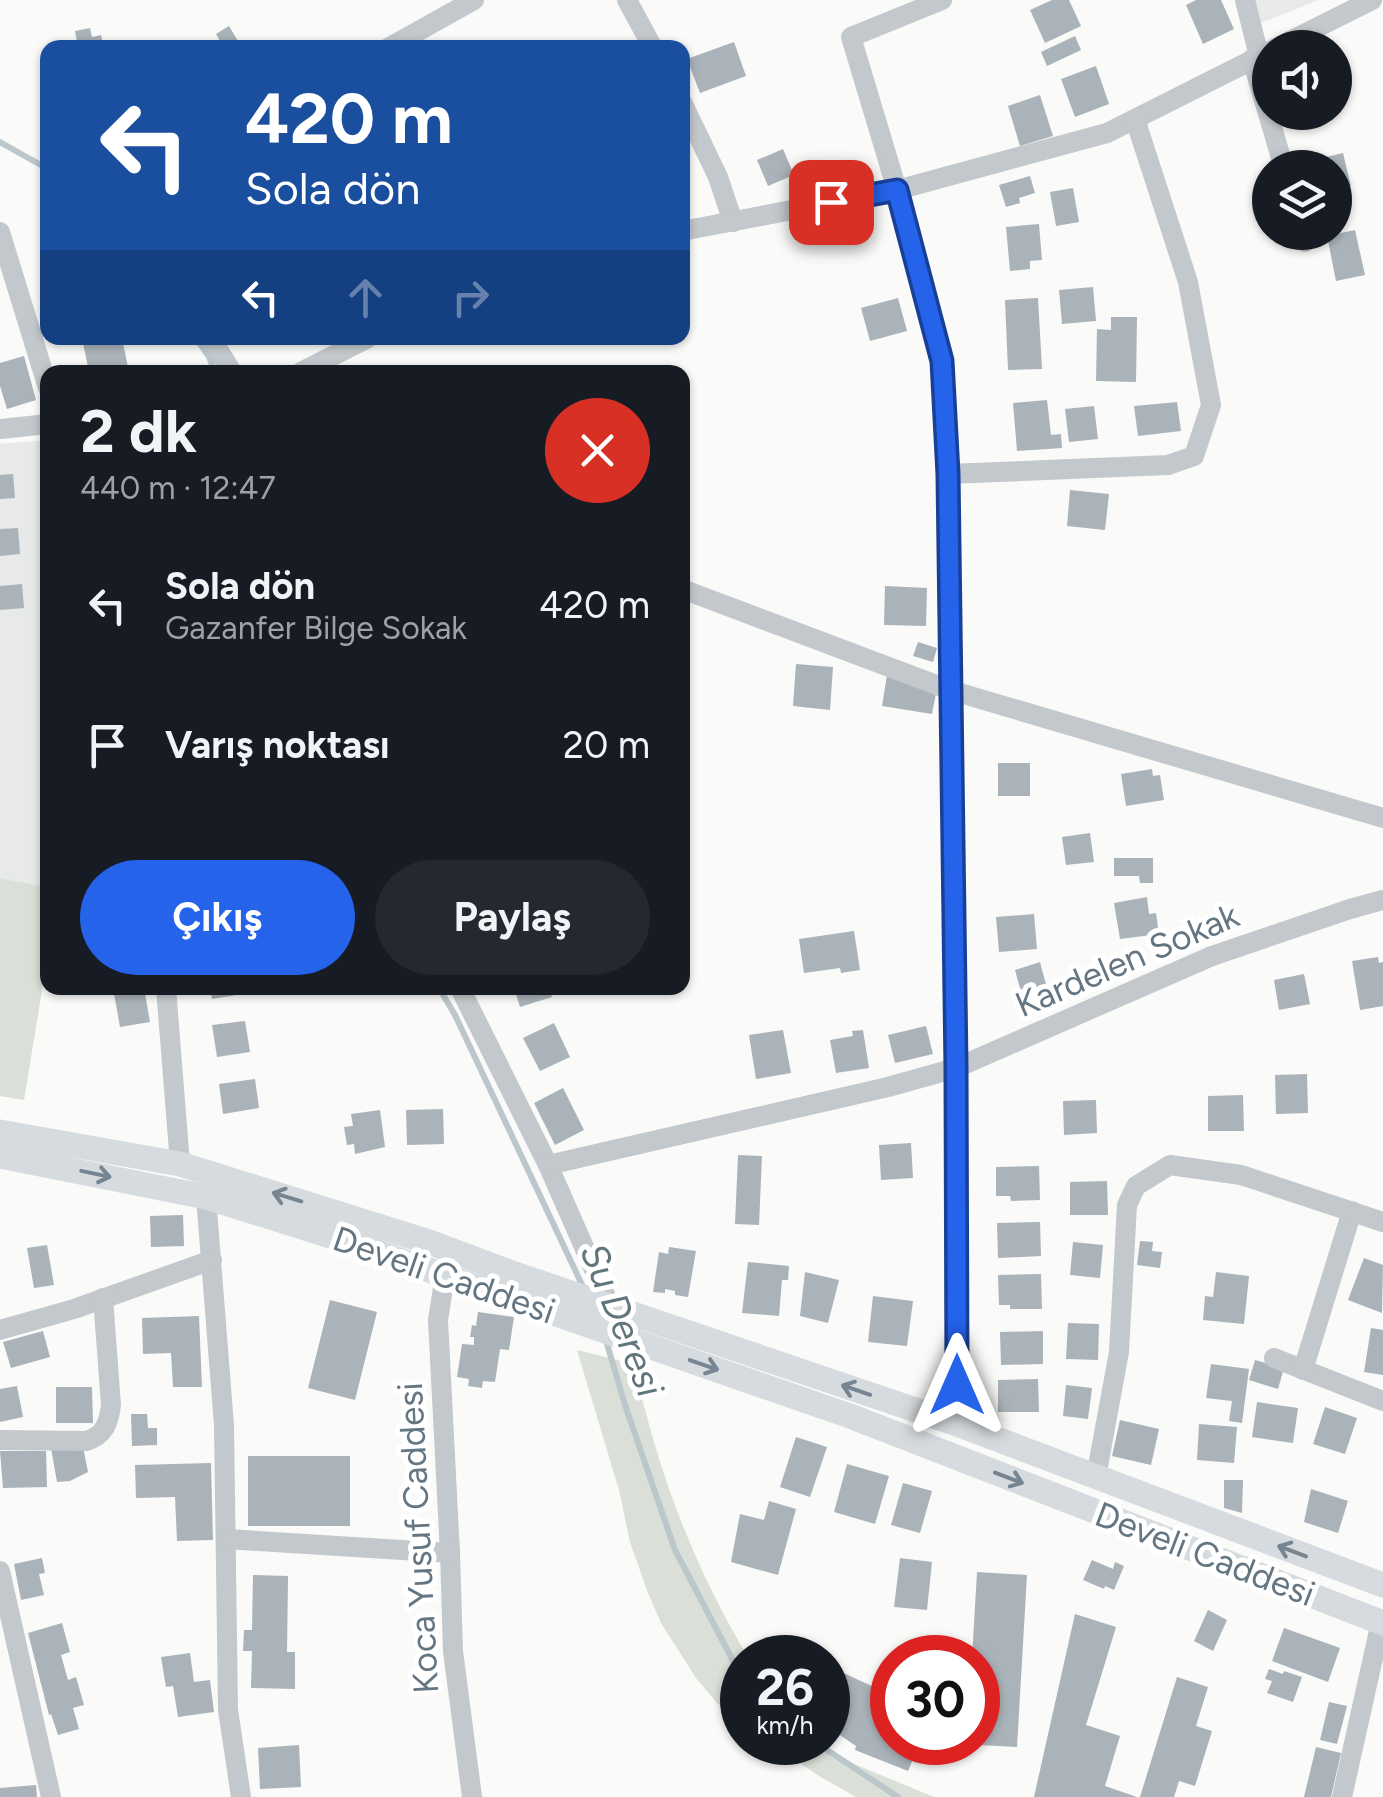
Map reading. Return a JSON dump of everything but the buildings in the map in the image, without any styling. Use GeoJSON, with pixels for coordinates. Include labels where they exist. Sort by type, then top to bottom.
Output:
{"type":"FeatureCollection","features":[{"type":"Feature","properties":{"kind":"main road","name":"Develi Caddesi"},"geometry":{"type":"LineString","coordinates":[[0,1132],[180,1164],[429,1242],[957,1424],[1383,1585]]}},
{"type":"Feature","properties":{"kind":"main road","name":"Develi Caddesi"},"geometry":{"type":"LineString","coordinates":[[0,1156],[206,1197],[338,1238],[850,1416],[1382,1622]]}},
{"type":"Feature","properties":{"kind":"street"},"geometry":{"type":"LineString","coordinates":[[402,40],[474,0]]}},
{"type":"Feature","properties":{"kind":"street"},"geometry":{"type":"LineString","coordinates":[[627,0],[649,40]]}},
{"type":"Feature","properties":{"kind":"street"},"geometry":{"type":"LineString","coordinates":[[942,0],[851,36],[942,361],[948,474],[957,1424]]}},
{"type":"Feature","properties":{"kind":"street"},"geometry":{"type":"LineString","coordinates":[[1246,0],[1256,30]]}},
{"type":"Feature","properties":{"kind":"street"},"geometry":{"type":"LineString","coordinates":[[1311,30],[1372,0]]}},
{"type":"Feature","properties":{"kind":"street"},"geometry":{"type":"LineString","coordinates":[[690,230],[897,190],[1107,134],[1252,59]]}},
{"type":"Feature","properties":{"kind":"street"},"geometry":{"type":"LineString","coordinates":[[690,119],[718,177],[733,222]]}},
{"type":"Feature","properties":{"kind":"street"},"geometry":{"type":"LineString","coordinates":[[948,474],[1168,464],[1194,456],[1211,406],[1208,388],[1188,282],[1135,119]]}},
{"type":"Feature","properties":{"kind":"street"},"geometry":{"type":"LineString","coordinates":[[0,232],[41,365]]}},
{"type":"Feature","properties":{"kind":"street"},"geometry":{"type":"LineString","coordinates":[[315,365],[354,345]]}},
{"type":"Feature","properties":{"kind":"street"},"geometry":{"type":"LineString","coordinates":[[0,428],[40,425]]}},
{"type":"Feature","properties":{"kind":"street"},"geometry":{"type":"LineString","coordinates":[[690,592],[950,690],[1383,818]]}},
{"type":"Feature","properties":{"kind":"street","name":"Kardelen Sokak"},"geometry":{"type":"LineString","coordinates":[[548,1166],[956,1068],[1212,956],[1383,900]]}},
{"type":"Feature","properties":{"kind":"street"},"geometry":{"type":"LineString","coordinates":[[167,995],[180,1164]]}},
{"type":"Feature","properties":{"kind":"street"},"geometry":{"type":"LineString","coordinates":[[464,995],[548,1166],[604,1304]]}},
{"type":"Feature","properties":{"kind":"street"},"geometry":{"type":"LineString","coordinates":[[475,995],[482,1031]]}},
{"type":"Feature","properties":{"kind":"street"},"geometry":{"type":"LineString","coordinates":[[1096,1477],[1119,1352],[1128,1206],[1136,1186],[1170,1166],[1242,1175],[1383,1222]]}},
{"type":"Feature","properties":{"kind":"street"},"geometry":{"type":"LineString","coordinates":[[206,1197],[224,1425],[228,1710],[241,1797]]}},
{"type":"Feature","properties":{"kind":"street"},"geometry":{"type":"LineString","coordinates":[[1303,1370],[1352,1211]]}},
{"type":"Feature","properties":{"kind":"street"},"geometry":{"type":"LineString","coordinates":[[0,1330],[212,1260]]}},
{"type":"Feature","properties":{"kind":"street","name":"Koca Yusuf Caddesi"},"geometry":{"type":"LineString","coordinates":[[445,1275],[438,1320],[453,1651],[472,1797]]}},
{"type":"Feature","properties":{"kind":"street"},"geometry":{"type":"LineString","coordinates":[[0,1440],[86,1441],[104,1430],[111,1405],[102,1298]]}},
{"type":"Feature","properties":{"kind":"street"},"geometry":{"type":"LineString","coordinates":[[1274,1358],[1383,1401]]}},
{"type":"Feature","properties":{"kind":"street"},"geometry":{"type":"LineString","coordinates":[[226,1539],[450,1553]]}},
{"type":"Feature","properties":{"kind":"street"},"geometry":{"type":"LineString","coordinates":[[0,1570],[51,1797]]}},
{"type":"Feature","properties":{"kind":"street"},"geometry":{"type":"LineString","coordinates":[[1342,1797],[1382,1622]]}},
{"type":"Feature","properties":{"kind":"street"},"geometry":{"type":"LineString","coordinates":[[0,1679],[23,1676]]}},
{"type":"Feature","properties":{"kind":"shaded area"},"geometry":{"type":"Polygon","coordinates":[[[1254,0],[1319,0],[1259,24],[1254,0]]]}},
{"type":"Feature","properties":{"kind":"shaded area"},"geometry":{"type":"Polygon","coordinates":[[[40,441],[40,886],[0,878],[0,444],[40,441]]]}},
{"type":"Feature","properties":{"kind":"shaded area"},"geometry":{"type":"Polygon","coordinates":[[[0,878],[40,886],[41,995],[24,1100],[0,1096],[0,878]]]}},
{"type":"Feature","properties":{"kind":"shaded area"},"geometry":{"type":"Polygon","coordinates":[[[577,1350],[634,1364],[679,1516],[735,1635],[720,1635],[720,1705],[696,1678],[661,1623],[630,1542],[619,1490],[577,1350]]]}},
{"type":"Feature","properties":{"kind":"shaded area"},"geometry":{"type":"Polygon","coordinates":[[[850,1762],[934,1797],[856,1797],[803,1765],[850,1762]]]}},
{"type":"Feature","properties":{"kind":"waterway","name":"Su Deresi"},"geometry":{"type":"LineString","coordinates":[[0,142],[40,164]]}},
{"type":"Feature","properties":{"kind":"waterway","name":"Su Deresi"},"geometry":{"type":"LineString","coordinates":[[201,345],[212,365]]}},
{"type":"Feature","properties":{"kind":"waterway","name":"Su Deresi"},"geometry":{"type":"LineString","coordinates":[[443,995],[584,1289]]}},
{"type":"Feature","properties":{"kind":"waterway","name":"Su Deresi"},"geometry":{"type":"LineString","coordinates":[[605,1337],[675,1550],[720,1636]]}},
{"type":"Feature","properties":{"kind":"waterway","name":"Su Deresi"},"geometry":{"type":"LineString","coordinates":[[850,1765],[898,1797]]}},
{"type":"Feature","properties":{"kind":"route"},"geometry":{"type":"LineString","coordinates":[[831,202],[897,190],[942,361],[948,474],[957,1385]]}}]}
